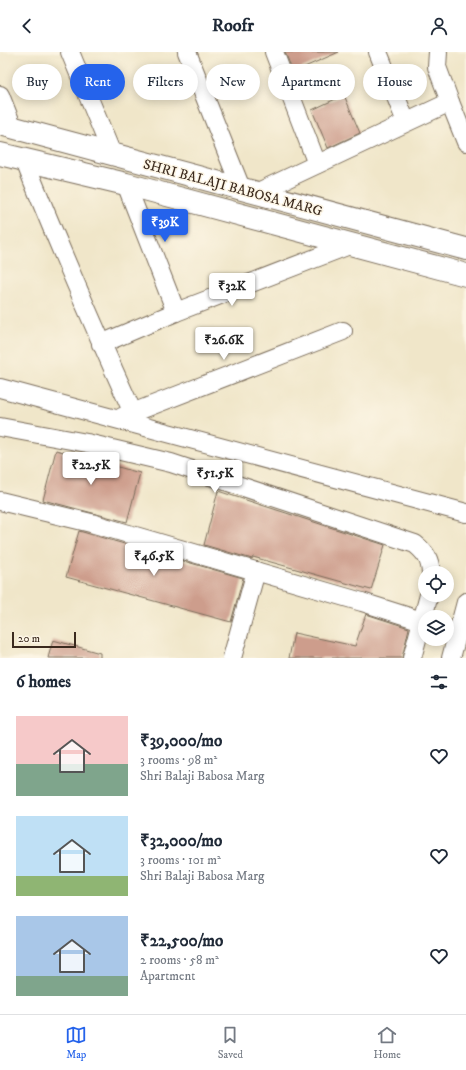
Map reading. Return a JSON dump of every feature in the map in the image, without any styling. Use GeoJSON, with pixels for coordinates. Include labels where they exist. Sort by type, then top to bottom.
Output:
{"type":"FeatureCollection","features":[{"type":"Feature","properties":{"kind":"street"},"geometry":{"type":"LineString","coordinates":[[70,52],[112,154]]}},
{"type":"Feature","properties":{"kind":"street"},"geometry":{"type":"LineString","coordinates":[[187,52],[248,191],[317,164],[450,102]]}},
{"type":"Feature","properties":{"kind":"street"},"geometry":{"type":"LineString","coordinates":[[274,52],[317,164]]}},
{"type":"Feature","properties":{"kind":"street"},"geometry":{"type":"LineString","coordinates":[[378,52],[406,122]]}},
{"type":"Feature","properties":{"kind":"street"},"geometry":{"type":"LineString","coordinates":[[438,52],[437,67],[466,142]]}},
{"type":"Feature","properties":{"kind":"street"},"geometry":{"type":"LineString","coordinates":[[0,95],[6,126]]}},
{"type":"Feature","properties":{"kind":"street","name":"SHRI BALAJI BABOSA MARG"},"geometry":{"type":"LineString","coordinates":[[6,126],[466,249]]}},
{"type":"Feature","properties":{"kind":"street","name":"SHRI BALAJI BABOSA MARG"},"geometry":{"type":"LineString","coordinates":[[0,154],[126,184],[466,275]]}},
{"type":"Feature","properties":{"kind":"street"},"geometry":{"type":"LineString","coordinates":[[24,159],[41,202],[133,413]]}},
{"type":"Feature","properties":{"kind":"street"},"geometry":{"type":"LineString","coordinates":[[126,184],[176,312]]}},
{"type":"Feature","properties":{"kind":"street"},"geometry":{"type":"LineString","coordinates":[[102,344],[176,312],[352,244]]}},
{"type":"Feature","properties":{"kind":"street"},"geometry":{"type":"LineString","coordinates":[[116,420],[343,331]]}},
{"type":"Feature","properties":{"kind":"street"},"geometry":{"type":"LineString","coordinates":[[0,388],[466,513]]}},
{"type":"Feature","properties":{"kind":"street"},"geometry":{"type":"LineString","coordinates":[[0,427],[88,443],[171,463],[416,544],[424,552],[430,566]]}},
{"type":"Feature","properties":{"kind":"street"},"geometry":{"type":"LineString","coordinates":[[0,501],[91,523],[418,620]]}},
{"type":"Feature","properties":{"kind":"street"},"geometry":{"type":"LineString","coordinates":[[232,658],[256,572]]}},
{"type":"Feature","properties":{"kind":"street"},"geometry":{"type":"LineString","coordinates":[[451,658],[466,602]]}},
{"type":"Feature","properties":{"kind":"street"},"geometry":{"type":"LineString","coordinates":[[412,658],[418,636]]}},
{"type":"Feature","properties":{"kind":"building"},"geometry":{"type":"Polygon","coordinates":[[[285,52],[339,52],[311,64],[290,64],[285,52]]]}},
{"type":"Feature","properties":{"kind":"building"},"geometry":{"type":"Polygon","coordinates":[[[333,100],[346,100],[360,133],[328,148],[312,110],[333,100]]]}},
{"type":"Feature","properties":{"kind":"building"},"geometry":{"type":"Polygon","coordinates":[[[56,450],[140,473],[127,522],[43,500],[56,450]]]}},
{"type":"Feature","properties":{"kind":"building"},"geometry":{"type":"Polygon","coordinates":[[[218,491],[385,545],[371,590],[204,545],[218,491]]]}},
{"type":"Feature","properties":{"kind":"building"},"geometry":{"type":"Polygon","coordinates":[[[79,531],[243,578],[231,622],[66,577],[79,531]]]}},
{"type":"Feature","properties":{"kind":"building"},"geometry":{"type":"Polygon","coordinates":[[[366,614],[409,628],[402,658],[289,658],[294,633],[355,646],[366,614]]]}},
{"type":"Feature","properties":{"kind":"building"},"geometry":{"type":"Polygon","coordinates":[[[53,640],[100,653],[100,658],[48,658],[53,640]]]}}]}
